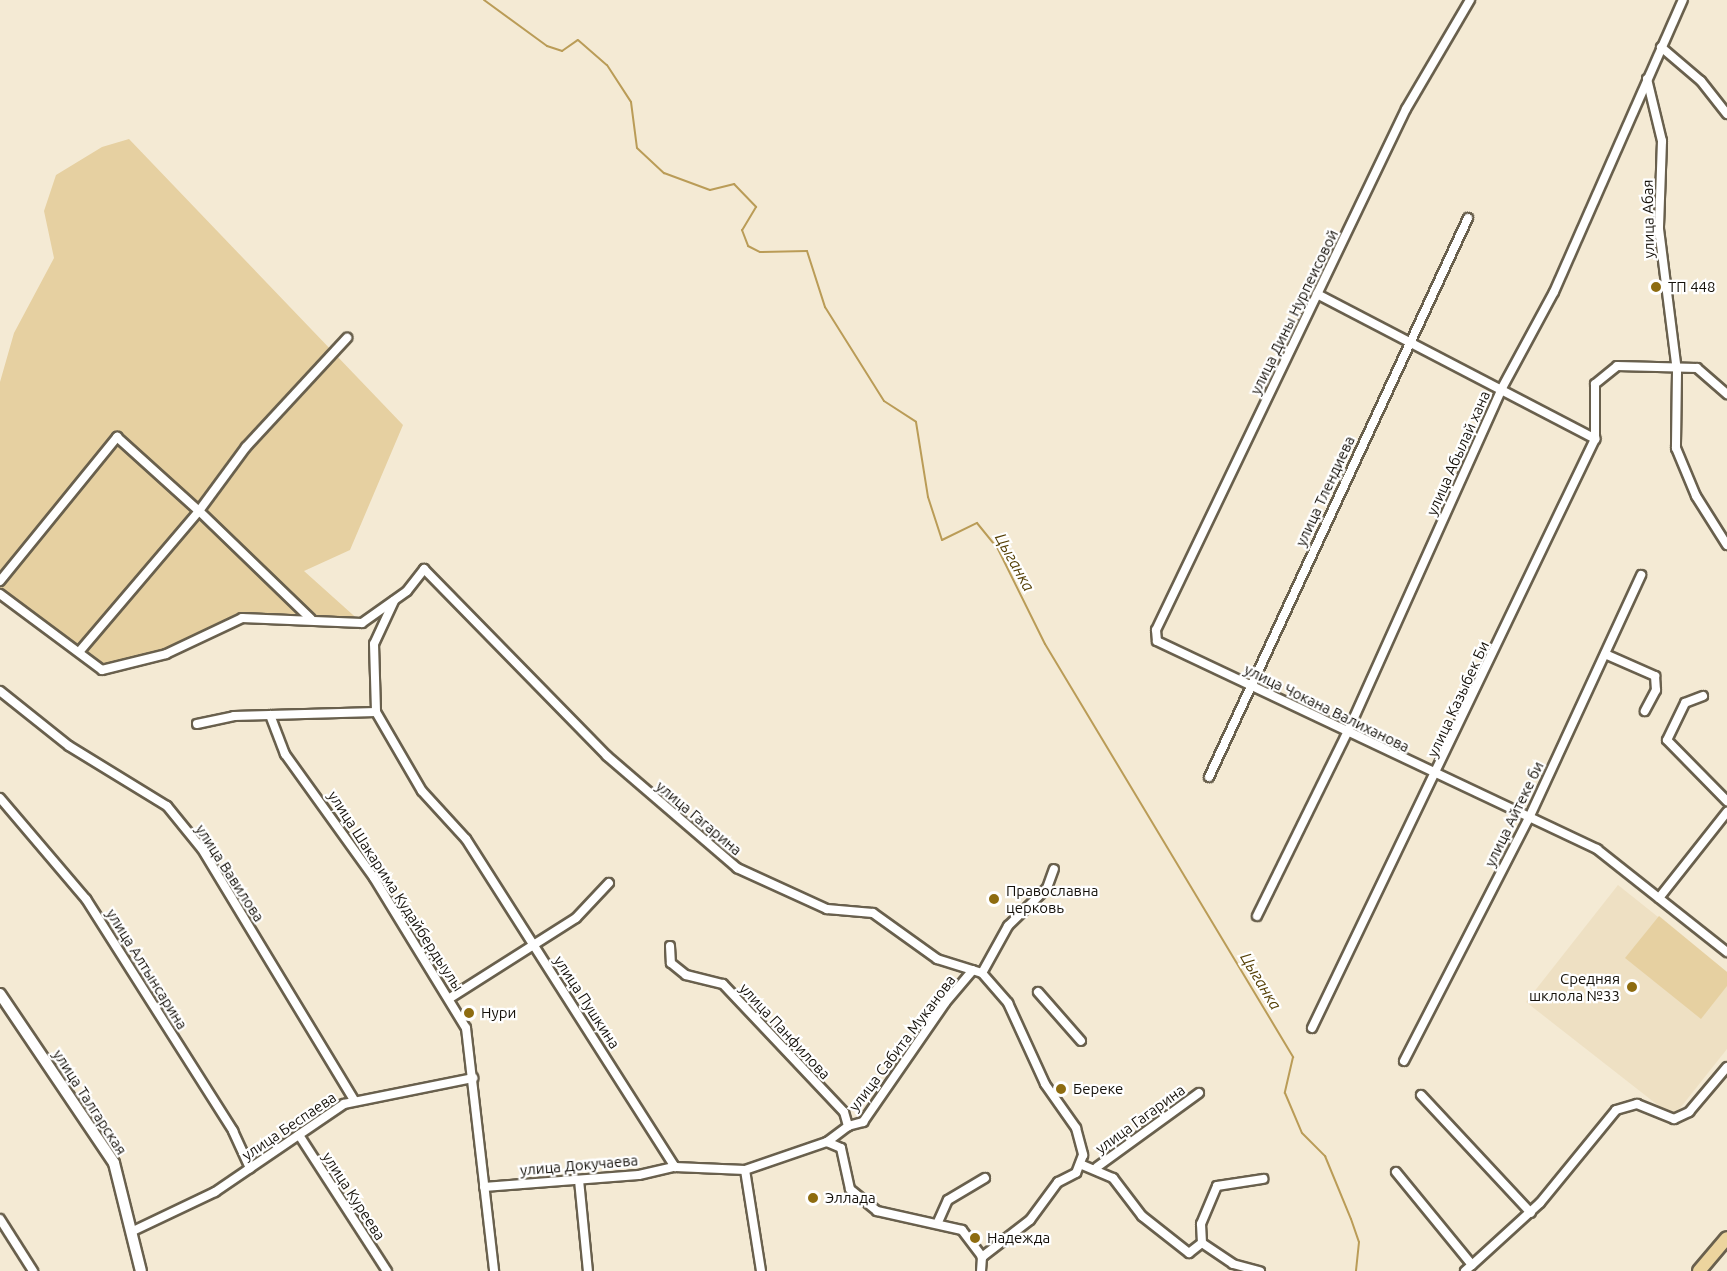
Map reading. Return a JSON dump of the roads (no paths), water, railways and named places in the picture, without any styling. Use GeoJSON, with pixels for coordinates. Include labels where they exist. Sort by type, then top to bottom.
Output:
{"type":"FeatureCollection","features":[{"type":"Feature","properties":{"kind":"main road"},"geometry":{"type":"LineString","coordinates":[[1699,1271],[1727,1238]]}},
{"type":"Feature","properties":{"kind":"street","name":"улица Дины Нурпеисовой"},"geometry":{"type":"LineString","coordinates":[[1157,641],[1156,630],[1406,109],[1470,0]]}},
{"type":"Feature","properties":{"kind":"street","name":"улица Абылай хана"},"geometry":{"type":"LineString","coordinates":[[1257,916],[1348,731],[1502,388],[1554,292],[1683,0]]}},
{"type":"Feature","properties":{"kind":"street"},"geometry":{"type":"LineString","coordinates":[[1661,47],[1701,81],[1727,114]]}},
{"type":"Feature","properties":{"kind":"street","name":"улица Абая"},"geometry":{"type":"LineString","coordinates":[[1647,78],[1662,141],[1659,229],[1677,372],[1676,448],[1696,496],[1727,545]]}},
{"type":"Feature","properties":{"kind":"street","name":"улица Тлендиева"},"geometry":{"type":"LineString","coordinates":[[1209,777],[1468,218]]}},
{"type":"Feature","properties":{"kind":"street"},"geometry":{"type":"LineString","coordinates":[[1317,294],[1408,345],[1502,388],[1595,439]]}},
{"type":"Feature","properties":{"kind":"street"},"geometry":{"type":"LineString","coordinates":[[79,652],[199,511],[246,447],[347,338]]}},
{"type":"Feature","properties":{"kind":"street","name":"улица Казыбек Би"},"geometry":{"type":"LineString","coordinates":[[1312,1028],[1436,777],[1595,439],[1595,384],[1601,374],[1617,366],[1677,372]]}},
{"type":"Feature","properties":{"kind":"street"},"geometry":{"type":"LineString","coordinates":[[1677,372],[1697,368],[1727,394]]}},
{"type":"Feature","properties":{"kind":"street"},"geometry":{"type":"LineString","coordinates":[[0,580],[117,437],[199,511],[311,620]]}},
{"type":"Feature","properties":{"kind":"street","name":"улица Гагарина"},"geometry":{"type":"LineString","coordinates":[[395,599],[424,569],[607,756],[737,868],[827,909],[873,913],[937,959],[978,972],[1008,1003],[1045,1084],[1076,1128],[1083,1155],[1080,1164],[1030,1220],[982,1257]]}},
{"type":"Feature","properties":{"kind":"street","name":"улица Айтеке би"},"geometry":{"type":"LineString","coordinates":[[1404,1061],[1528,820],[1641,575]]}},
{"type":"Feature","properties":{"kind":"street"},"geometry":{"type":"LineString","coordinates":[[0,594],[102,670],[166,654],[243,618],[362,623],[395,599]]}},
{"type":"Feature","properties":{"kind":"street","name":"улица Пушкина"},"geometry":{"type":"LineString","coordinates":[[395,599],[374,644],[376,712],[422,791],[465,839],[675,1167]]}},
{"type":"Feature","properties":{"kind":"street","name":"улица Чокана Валиханова"},"geometry":{"type":"LineString","coordinates":[[1157,641],[1348,731],[1436,777],[1597,849],[1727,952]]}},
{"type":"Feature","properties":{"kind":"street"},"geometry":{"type":"LineString","coordinates":[[1605,654],[1655,676],[1656,690],[1645,711]]}},
{"type":"Feature","properties":{"kind":"street","name":"улица Вавилова"},"geometry":{"type":"LineString","coordinates":[[0,691],[69,746],[167,806],[202,849],[354,1100]]}},
{"type":"Feature","properties":{"kind":"street"},"geometry":{"type":"LineString","coordinates":[[1702,696],[1685,703],[1667,740],[1727,801]]}},
{"type":"Feature","properties":{"kind":"street"},"geometry":{"type":"LineString","coordinates":[[197,724],[270,715],[376,712]]}},
{"type":"Feature","properties":{"kind":"street","name":"улица Шакарима Кудайбердыулы"},"geometry":{"type":"LineString","coordinates":[[270,715],[285,754],[334,818],[450,998],[466,1028],[494,1271]]}},
{"type":"Feature","properties":{"kind":"street","name":"улица Алтынсарина"},"geometry":{"type":"LineString","coordinates":[[0,798],[86,899],[233,1131],[249,1168]]}},
{"type":"Feature","properties":{"kind":"street"},"geometry":{"type":"LineString","coordinates":[[1659,898],[1727,812]]}},
{"type":"Feature","properties":{"kind":"street","name":"улица Сабита Муканова"},"geometry":{"type":"LineString","coordinates":[[745,1170],[826,1142],[848,1126],[863,1122],[945,1003],[978,972],[1008,926],[1047,888],[1054,869]]}},
{"type":"Feature","properties":{"kind":"street"},"geometry":{"type":"LineString","coordinates":[[450,998],[536,947],[576,918],[609,882]]}},
{"type":"Feature","properties":{"kind":"street","name":"улица Панфилова"},"geometry":{"type":"LineString","coordinates":[[670,946],[671,963],[686,975],[723,984],[844,1112],[848,1126]]}},
{"type":"Feature","properties":{"kind":"street"},"geometry":{"type":"LineString","coordinates":[[1038,992],[1081,1041]]}},
{"type":"Feature","properties":{"kind":"street","name":"улица Талгарская"},"geometry":{"type":"LineString","coordinates":[[0,994],[114,1162],[133,1231],[141,1271]]}},
{"type":"Feature","properties":{"kind":"street"},"geometry":{"type":"LineString","coordinates":[[1396,1172],[1468,1268],[1531,1213],[1616,1110],[1637,1104],[1674,1119],[1689,1112],[1727,1067]]}},
{"type":"Feature","properties":{"kind":"street","name":"улица Беспаева"},"geometry":{"type":"LineString","coordinates":[[133,1231],[249,1168],[354,1100],[473,1078]]}},
{"type":"Feature","properties":{"kind":"street","name":"улица Гагарина"},"geometry":{"type":"LineString","coordinates":[[1097,1167],[1199,1093]]}},
{"type":"Feature","properties":{"kind":"street"},"geometry":{"type":"LineString","coordinates":[[1421,1095],[1531,1213]]}},
{"type":"Feature","properties":{"kind":"street"},"geometry":{"type":"LineString","coordinates":[[841,1133],[841,1148],[850,1189],[877,1211],[938,1222],[962,1230],[982,1257],[981,1271]]}},
{"type":"Feature","properties":{"kind":"street","name":"улица Куреева"},"geometry":{"type":"LineString","coordinates":[[299,1135],[387,1271]]}},
{"type":"Feature","properties":{"kind":"street"},"geometry":{"type":"LineString","coordinates":[[826,1142],[841,1148]]}},
{"type":"Feature","properties":{"kind":"street","name":"улица Гагарина"},"geometry":{"type":"LineString","coordinates":[[1080,1164],[1097,1167],[1166,1239],[1189,1253],[1202,1243]]}},
{"type":"Feature","properties":{"kind":"street"},"geometry":{"type":"LineString","coordinates":[[675,1167],[745,1170],[761,1271]]}},
{"type":"Feature","properties":{"kind":"street","name":"улица Докучаева"},"geometry":{"type":"LineString","coordinates":[[484,1187],[579,1180],[675,1167]]}},
{"type":"Feature","properties":{"kind":"street"},"geometry":{"type":"LineString","coordinates":[[938,1222],[948,1200],[985,1178]]}},
{"type":"Feature","properties":{"kind":"street"},"geometry":{"type":"LineString","coordinates":[[1260,1271],[1233,1264],[1202,1243],[1201,1224],[1217,1186],[1263,1179]]}},
{"type":"Feature","properties":{"kind":"street"},"geometry":{"type":"LineString","coordinates":[[579,1180],[588,1271]]}},
{"type":"Feature","properties":{"kind":"street"},"geometry":{"type":"LineString","coordinates":[[0,1219],[33,1271]]}},
{"type":"Feature","properties":{"kind":"waterway","name":"Цыганка"},"geometry":{"type":"LineString","coordinates":[[484,0],[547,46],[562,51],[578,40],[607,65],[631,102],[637,148],[664,173],[710,190],[734,184],[756,207],[742,230],[748,246],[760,252],[807,251],[825,307],[884,401],[916,422],[928,497],[942,540],[977,523],[998,549],[1045,644],[1293,1057],[1285,1093],[1302,1133],[1325,1156],[1351,1219],[1359,1242],[1356,1271]]}},
{"type":"Feature","properties":{"kind":"place","name":"ТП 448"},"geometry":{"type":"Point","coordinates":[1656,287]}},
{"type":"Feature","properties":{"kind":"place","name":"Православна церковь"},"geometry":{"type":"Point","coordinates":[994,899]}},
{"type":"Feature","properties":{"kind":"place","name":"Средняя шклола №33"},"geometry":{"type":"Point","coordinates":[1632,987]}},
{"type":"Feature","properties":{"kind":"place","name":"Нури"},"geometry":{"type":"Point","coordinates":[469,1013]}},
{"type":"Feature","properties":{"kind":"place","name":"Береке"},"geometry":{"type":"Point","coordinates":[1061,1089]}},
{"type":"Feature","properties":{"kind":"place","name":"Эллада"},"geometry":{"type":"Point","coordinates":[813,1198]}},
{"type":"Feature","properties":{"kind":"place","name":"Надежда"},"geometry":{"type":"Point","coordinates":[975,1238]}}]}
